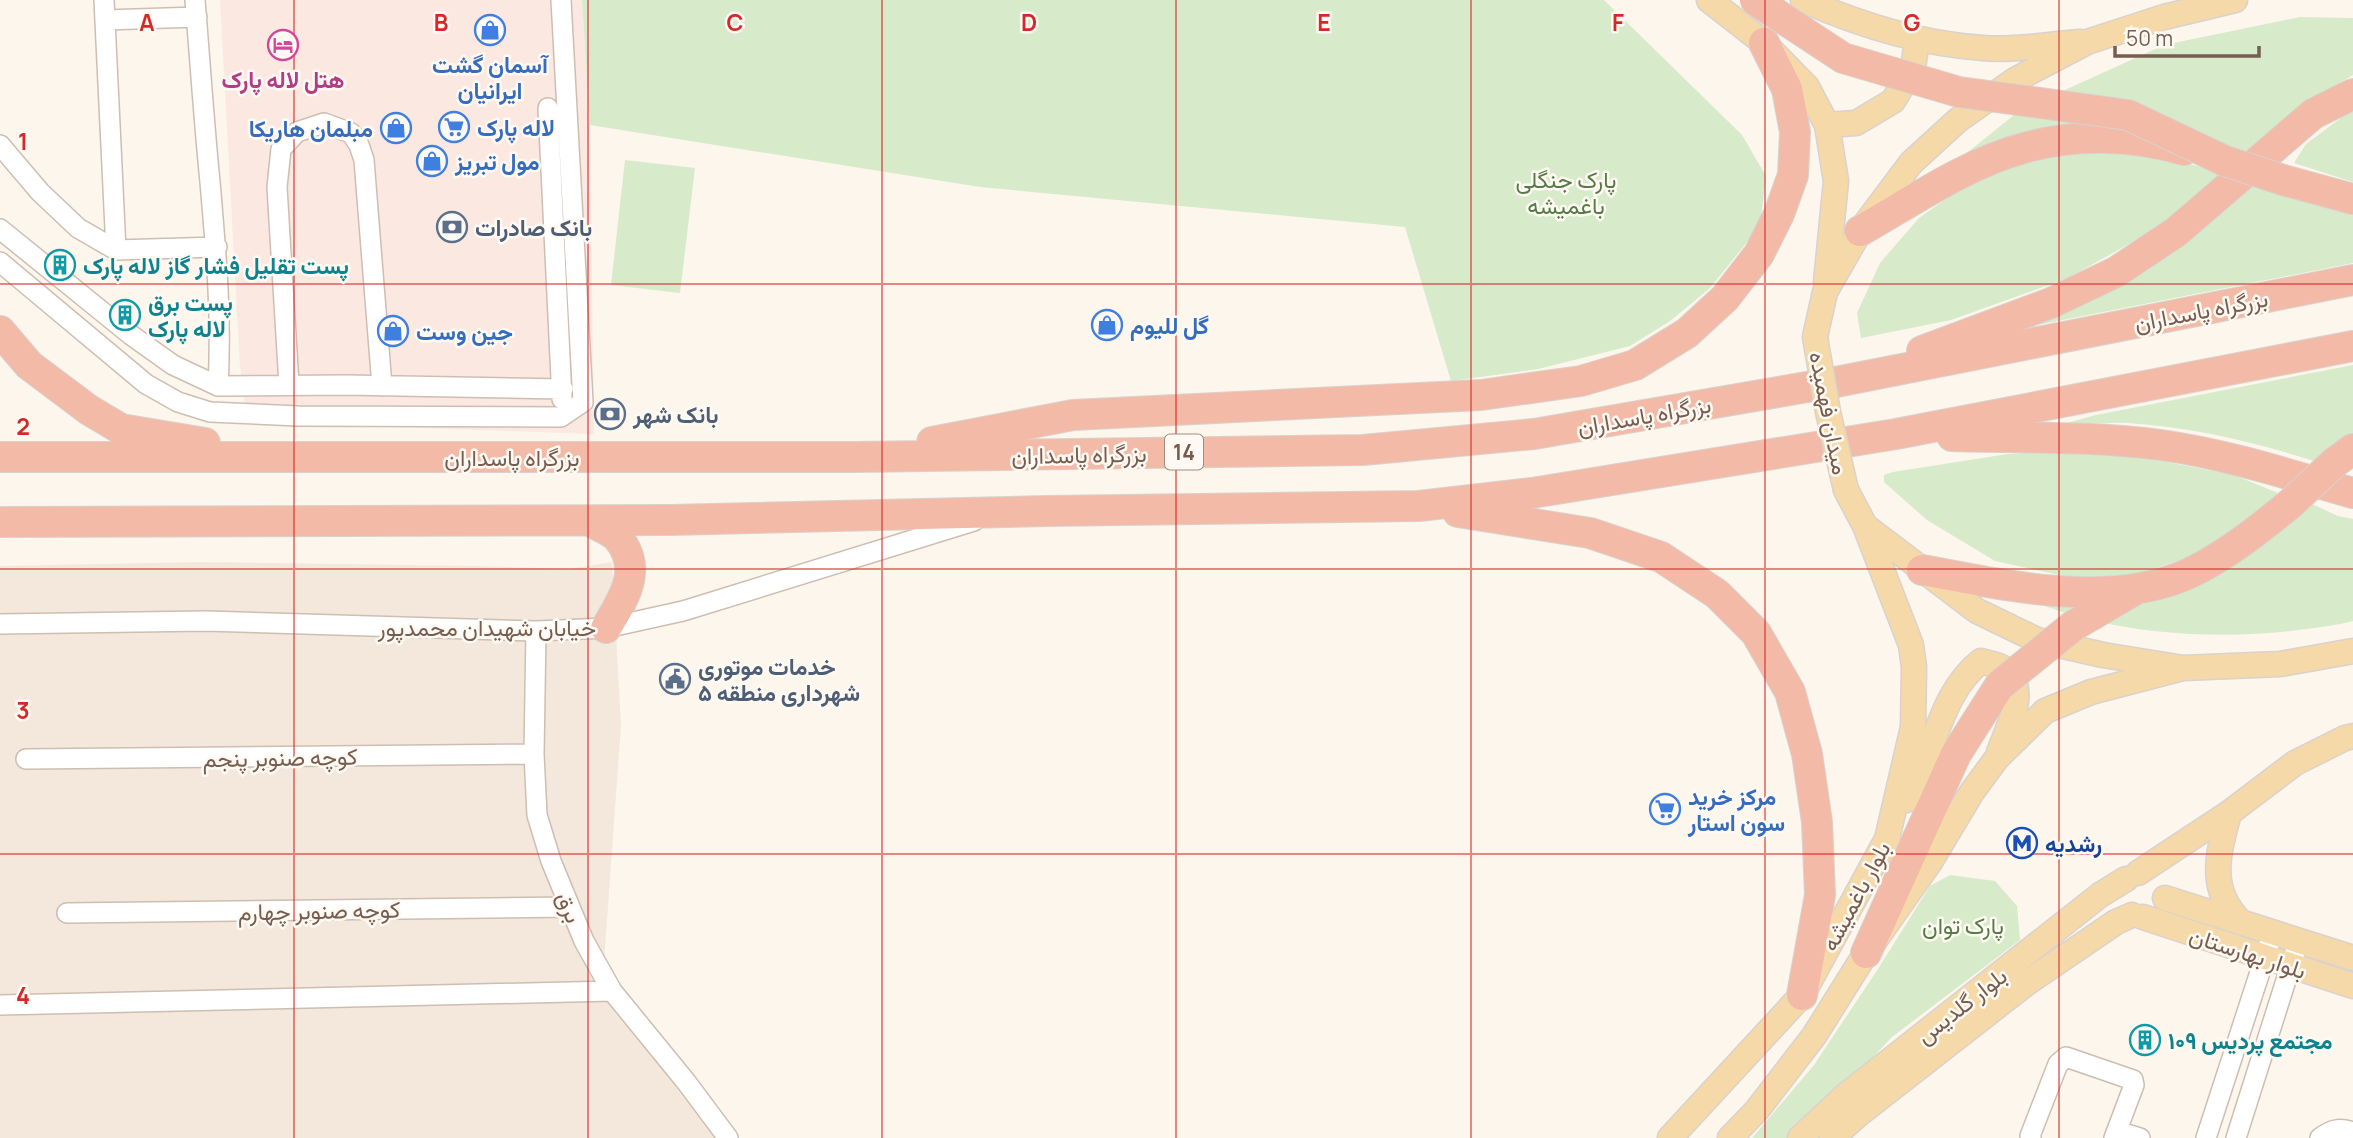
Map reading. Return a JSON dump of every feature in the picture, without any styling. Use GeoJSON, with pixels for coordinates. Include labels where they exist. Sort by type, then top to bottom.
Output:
{"type":"FeatureCollection","features":[{"type":"Feature","properties":{"kind":"highway"},"geometry":{"type":"LineString","coordinates":[[1755,0],[1843,58],[1959,92],[2127,115],[2225,161]]}},
{"type":"Feature","properties":{"kind":"highway"},"geometry":{"type":"LineString","coordinates":[[856,457],[1073,415],[1481,395],[1581,381],[1635,365],[1687,333],[1726,298],[1759,254],[1779,214],[1793,174],[1795,132],[1787,89],[1764,43]]}},
{"type":"Feature","properties":{"kind":"highway"},"geometry":{"type":"LineString","coordinates":[[1836,383],[2051,303],[2116,272],[2176,232],[2313,114],[2353,94]]}},
{"type":"Feature","properties":{"kind":"highway"},"geometry":{"type":"LineString","coordinates":[[1860,231],[1963,172],[2023,148],[2085,137],[2150,141],[2353,199]]}},
{"type":"Feature","properties":{"kind":"highway","name":"بزرگراه پاسداران"},"geometry":{"type":"LineString","coordinates":[[0,457],[856,457],[1363,450],[1534,434],[1836,383],[2353,280]]}},
{"type":"Feature","properties":{"kind":"highway"},"geometry":{"type":"LineString","coordinates":[[0,331],[29,365],[89,410],[121,429],[288,457]]}},
{"type":"Feature","properties":{"kind":"highway"},"geometry":{"type":"LineString","coordinates":[[0,522],[590,520],[1419,506],[1532,493],[1896,434],[2353,346]]}},
{"type":"Feature","properties":{"kind":"highway"},"geometry":{"type":"LineString","coordinates":[[1896,434],[2103,440],[2161,445],[2225,457],[2353,493]]}},
{"type":"Feature","properties":{"kind":"highway"},"geometry":{"type":"LineString","coordinates":[[1922,570],[2008,585],[2071,591],[2138,588],[2188,574],[2238,547],[2344,456]]}},
{"type":"Feature","properties":{"kind":"highway"},"geometry":{"type":"LineString","coordinates":[[1419,506],[1590,533],[1661,557],[1717,594],[1756,633],[1790,692],[1807,754],[1817,822],[1820,895],[1802,995]]}},
{"type":"Feature","properties":{"kind":"highway"},"geometry":{"type":"LineString","coordinates":[[590,520],[617,537],[629,561],[631,580],[606,628]]}},
{"type":"Feature","properties":{"kind":"highway"},"geometry":{"type":"LineString","coordinates":[[1866,953],[1956,754],[2000,685],[2073,626],[2138,588]]}},
{"type":"Feature","properties":{"kind":"main road"},"geometry":{"type":"LineString","coordinates":[[1709,0],[1764,43],[1807,87],[1827,125],[1836,181],[1825,292]]}},
{"type":"Feature","properties":{"kind":"main road"},"geometry":{"type":"LineString","coordinates":[[1803,0],[1839,16],[1917,40],[1986,49],[2087,42]]}},
{"type":"Feature","properties":{"kind":"main road","name":"میدان فهمیده"},"geometry":{"type":"LineString","coordinates":[[2235,0],[2164,17],[2087,42],[2015,80],[1958,120],[1911,163],[1860,231],[1825,292],[1815,337],[1828,412],[1846,490],[1865,526],[1977,611],[2037,640],[2103,656],[2183,668],[2280,664],[2353,651]]}},
{"type":"Feature","properties":{"kind":"main road"},"geometry":{"type":"LineString","coordinates":[[1827,125],[1856,123],[1893,101],[1913,68],[1917,40]]}},
{"type":"Feature","properties":{"kind":"main road","name":"بلوار باغمیشه"},"geometry":{"type":"LineString","coordinates":[[1670,1138],[1802,995],[1888,839],[1913,727],[1914,667],[1906,633],[1865,526]]}},
{"type":"Feature","properties":{"kind":"main road"},"geometry":{"type":"LineString","coordinates":[[1888,839],[1923,768],[1953,692],[1966,673],[1981,661],[2002,668],[2015,684],[2017,706],[1997,758]]}},
{"type":"Feature","properties":{"kind":"main road"},"geometry":{"type":"LineString","coordinates":[[1997,758],[2045,711],[2091,692],[2183,668]]}},
{"type":"Feature","properties":{"kind":"main road","name":"بلوار گلدیس"},"geometry":{"type":"LineString","coordinates":[[1800,1138],[1845,1096],[2100,895],[2229,813],[2295,763],[2353,736]]}},
{"type":"Feature","properties":{"kind":"main road","name":"بلوار باغمیشه"},"geometry":{"type":"LineString","coordinates":[[1730,1138],[1757,1110],[1814,1036],[1866,953],[1930,862],[1972,792],[1997,758]]}},
{"type":"Feature","properties":{"kind":"main road"},"geometry":{"type":"LineString","coordinates":[[2229,813],[2221,845],[2218,883],[2230,911],[2242,923]]}},
{"type":"Feature","properties":{"kind":"main road"},"geometry":{"type":"LineString","coordinates":[[2152,874],[2158,878],[2165,891],[2165,898],[2155,914],[2138,916],[2121,902],[2120,890],[2132,876],[2152,874]]}},
{"type":"Feature","properties":{"kind":"main road","name":"بلوار بهارستان"},"geometry":{"type":"LineString","coordinates":[[2165,898],[2353,958]]}},
{"type":"Feature","properties":{"kind":"main road","name":"بلوار گلدیس"},"geometry":{"type":"LineString","coordinates":[[1832,1138],[1860,1113],[2028,982],[2116,922],[2138,916]]}},
{"type":"Feature","properties":{"kind":"main road","name":"بلوار بهارستان"},"geometry":{"type":"LineString","coordinates":[[2138,916],[2353,986]]}},
{"type":"Feature","properties":{"kind":"street"},"geometry":{"type":"LineString","coordinates":[[0,262],[146,384],[178,402],[210,412],[298,416],[561,417],[583,402],[561,0]]}},
{"type":"Feature","properties":{"kind":"street"},"geometry":{"type":"LineString","coordinates":[[116,250],[105,10],[196,9],[217,247],[221,338],[218,386]]}},
{"type":"Feature","properties":{"kind":"street"},"geometry":{"type":"LineString","coordinates":[[548,108],[563,388],[561,417]]}},
{"type":"Feature","properties":{"kind":"street"},"geometry":{"type":"LineString","coordinates":[[289,384],[276,187],[281,149],[297,132],[324,123],[351,133],[365,160],[382,386]]}},
{"type":"Feature","properties":{"kind":"street"},"geometry":{"type":"LineString","coordinates":[[0,145],[40,192],[78,228],[116,250],[217,247]]}},
{"type":"Feature","properties":{"kind":"street"},"geometry":{"type":"LineString","coordinates":[[0,229],[152,350],[173,365],[218,386],[289,384],[563,388]]}},
{"type":"Feature","properties":{"kind":"street"},"geometry":{"type":"LineString","coordinates":[[146,384],[214,402],[353,407],[353,385]]}},
{"type":"Feature","properties":{"kind":"street","name":"خیابان شهیدان محمدپور"},"geometry":{"type":"LineString","coordinates":[[0,624],[206,621],[536,631],[606,628],[683,611],[1000,512]]}},
{"type":"Feature","properties":{"kind":"street","name":"برق"},"geometry":{"type":"LineString","coordinates":[[536,631],[534,754],[537,815],[551,861],[584,941],[612,991],[687,1083],[727,1138]]}},
{"type":"Feature","properties":{"kind":"street","name":"کوچه صنوبر پنجم"},"geometry":{"type":"LineString","coordinates":[[26,759],[534,754]]}},
{"type":"Feature","properties":{"kind":"street","name":"کوچه صنوبر چهارم"},"geometry":{"type":"LineString","coordinates":[[67,913],[570,907]]}},
{"type":"Feature","properties":{"kind":"street"},"geometry":{"type":"LineString","coordinates":[[2206,1138],[2273,932]]}},
{"type":"Feature","properties":{"kind":"street"},"geometry":{"type":"LineString","coordinates":[[2236,1138],[2299,941]]}},
{"type":"Feature","properties":{"kind":"street"},"geometry":{"type":"LineString","coordinates":[[0,1005],[612,991]]}},
{"type":"Feature","properties":{"kind":"street"},"geometry":{"type":"LineString","coordinates":[[2031,1138],[2057,1064],[2066,1057],[2133,1080],[2134,1085],[2116,1134],[2140,1138]]}},
{"type":"Feature","properties":{"kind":"street"},"geometry":{"type":"LineString","coordinates":[[2320,1138],[2342,1128],[2353,1132]]}},
{"type":"Feature","properties":{"kind":"shaded area"},"geometry":{"type":"Polygon","coordinates":[[[220,0],[582,0],[590,125],[594,434],[247,422],[240,366],[220,0]]]}},
{"type":"Feature","properties":{"kind":"shaded area"},"geometry":{"type":"Polygon","coordinates":[[[201,562],[570,569],[612,562],[621,725],[603,975],[681,1058],[739,1138],[0,1138],[0,566],[201,562]]]}},
{"type":"Feature","properties":{"kind":"green space","name":"پارک جنگلی باغمیشه"},"geometry":{"type":"Polygon","coordinates":[[[582,0],[1604,0],[1742,135],[1766,176],[1760,226],[1710,288],[1670,321],[1630,346],[1538,369],[1451,381],[1405,227],[980,187],[590,125],[582,0]]]}},
{"type":"Feature","properties":{"kind":"green space"},"geometry":{"type":"Polygon","coordinates":[[[2300,17],[2353,18],[2353,75],[2303,105],[2242,154],[2154,129],[1932,181],[2019,111],[2164,45],[2300,17]]]}},
{"type":"Feature","properties":{"kind":"green space"},"geometry":{"type":"Polygon","coordinates":[[[2353,109],[2353,182],[2294,163],[2306,144],[2353,109]]]}},
{"type":"Feature","properties":{"kind":"green space"},"geometry":{"type":"Polygon","coordinates":[[[2071,150],[2153,154],[2226,174],[2163,225],[2068,278],[1951,320],[1861,338],[1857,313],[1880,263],[1919,218],[1960,189],[2006,165],[2071,150]]]}},
{"type":"Feature","properties":{"kind":"green space"},"geometry":{"type":"Polygon","coordinates":[[[625,160],[695,168],[680,293],[611,285],[625,160]]]}},
{"type":"Feature","properties":{"kind":"green space"},"geometry":{"type":"Polygon","coordinates":[[[2244,185],[2353,211],[2353,263],[2002,332],[2244,185]]]}},
{"type":"Feature","properties":{"kind":"green space"},"geometry":{"type":"Polygon","coordinates":[[[2353,365],[2353,433],[2314,461],[2246,442],[2152,425],[2119,423],[2052,427],[2096,415],[2353,365]]]}},
{"type":"Feature","properties":{"kind":"green space"},"geometry":{"type":"Polygon","coordinates":[[[2054,451],[2126,454],[2234,475],[2278,493],[2246,522],[2197,555],[2134,575],[2073,578],[1995,561],[1927,520],[1884,482],[1884,475],[1893,472],[2008,454],[2054,451]]]}},
{"type":"Feature","properties":{"kind":"green space"},"geometry":{"type":"Polygon","coordinates":[[[2310,503],[2338,516],[2353,519],[2353,621],[2274,633],[2240,635],[2170,632],[2101,622],[2038,603],[2138,599],[2310,503]]]}},
{"type":"Feature","properties":{"kind":"green space","name":"پارک توان"},"geometry":{"type":"Polygon","coordinates":[[[1950,875],[1995,881],[2017,906],[2020,940],[1892,1037],[1797,1138],[1752,1138],[1814,1065],[1930,886],[1950,875]]]}},
{"type":"Feature","properties":{"kind":"place","name":"آسمان گشت ایرانیان"},"geometry":{"type":"Point","coordinates":[490,30]}},
{"type":"Feature","properties":{"kind":"place","name":"هتل لاله پارک"},"geometry":{"type":"Point","coordinates":[283,45]}},
{"type":"Feature","properties":{"kind":"place","name":"لاله پارک"},"geometry":{"type":"Point","coordinates":[454,127]}},
{"type":"Feature","properties":{"kind":"place","name":"مبلمان هاریکا"},"geometry":{"type":"Point","coordinates":[396,128]}},
{"type":"Feature","properties":{"kind":"place","name":"مول تبریز"},"geometry":{"type":"Point","coordinates":[432,161]}},
{"type":"Feature","properties":{"kind":"place","name":"بانک صادرات"},"geometry":{"type":"Point","coordinates":[452,227]}},
{"type":"Feature","properties":{"kind":"place","name":"پست تقلیل فشار گاز لاله پارک"},"geometry":{"type":"Point","coordinates":[60,265]}},
{"type":"Feature","properties":{"kind":"place","name":"پست برق لاله پارک"},"geometry":{"type":"Point","coordinates":[125,315]}},
{"type":"Feature","properties":{"kind":"place","name":"گل للیوم"},"geometry":{"type":"Point","coordinates":[1107,325]}},
{"type":"Feature","properties":{"kind":"place","name":"جین وست"},"geometry":{"type":"Point","coordinates":[393,331]}},
{"type":"Feature","properties":{"kind":"place","name":"بانک شهر"},"geometry":{"type":"Point","coordinates":[610,414]}},
{"type":"Feature","properties":{"kind":"place","name":"خدمات موتوری شهرداری منطقه ۵"},"geometry":{"type":"Point","coordinates":[675,679]}},
{"type":"Feature","properties":{"kind":"place","name":"مرکز خرید سون استار"},"geometry":{"type":"Point","coordinates":[1665,809]}},
{"type":"Feature","properties":{"kind":"place","name":"رشدیه"},"geometry":{"type":"Point","coordinates":[2022,843]}},
{"type":"Feature","properties":{"kind":"place","name":"مجتمع پردیس ۱۰۹"},"geometry":{"type":"Point","coordinates":[2145,1040]}}]}
